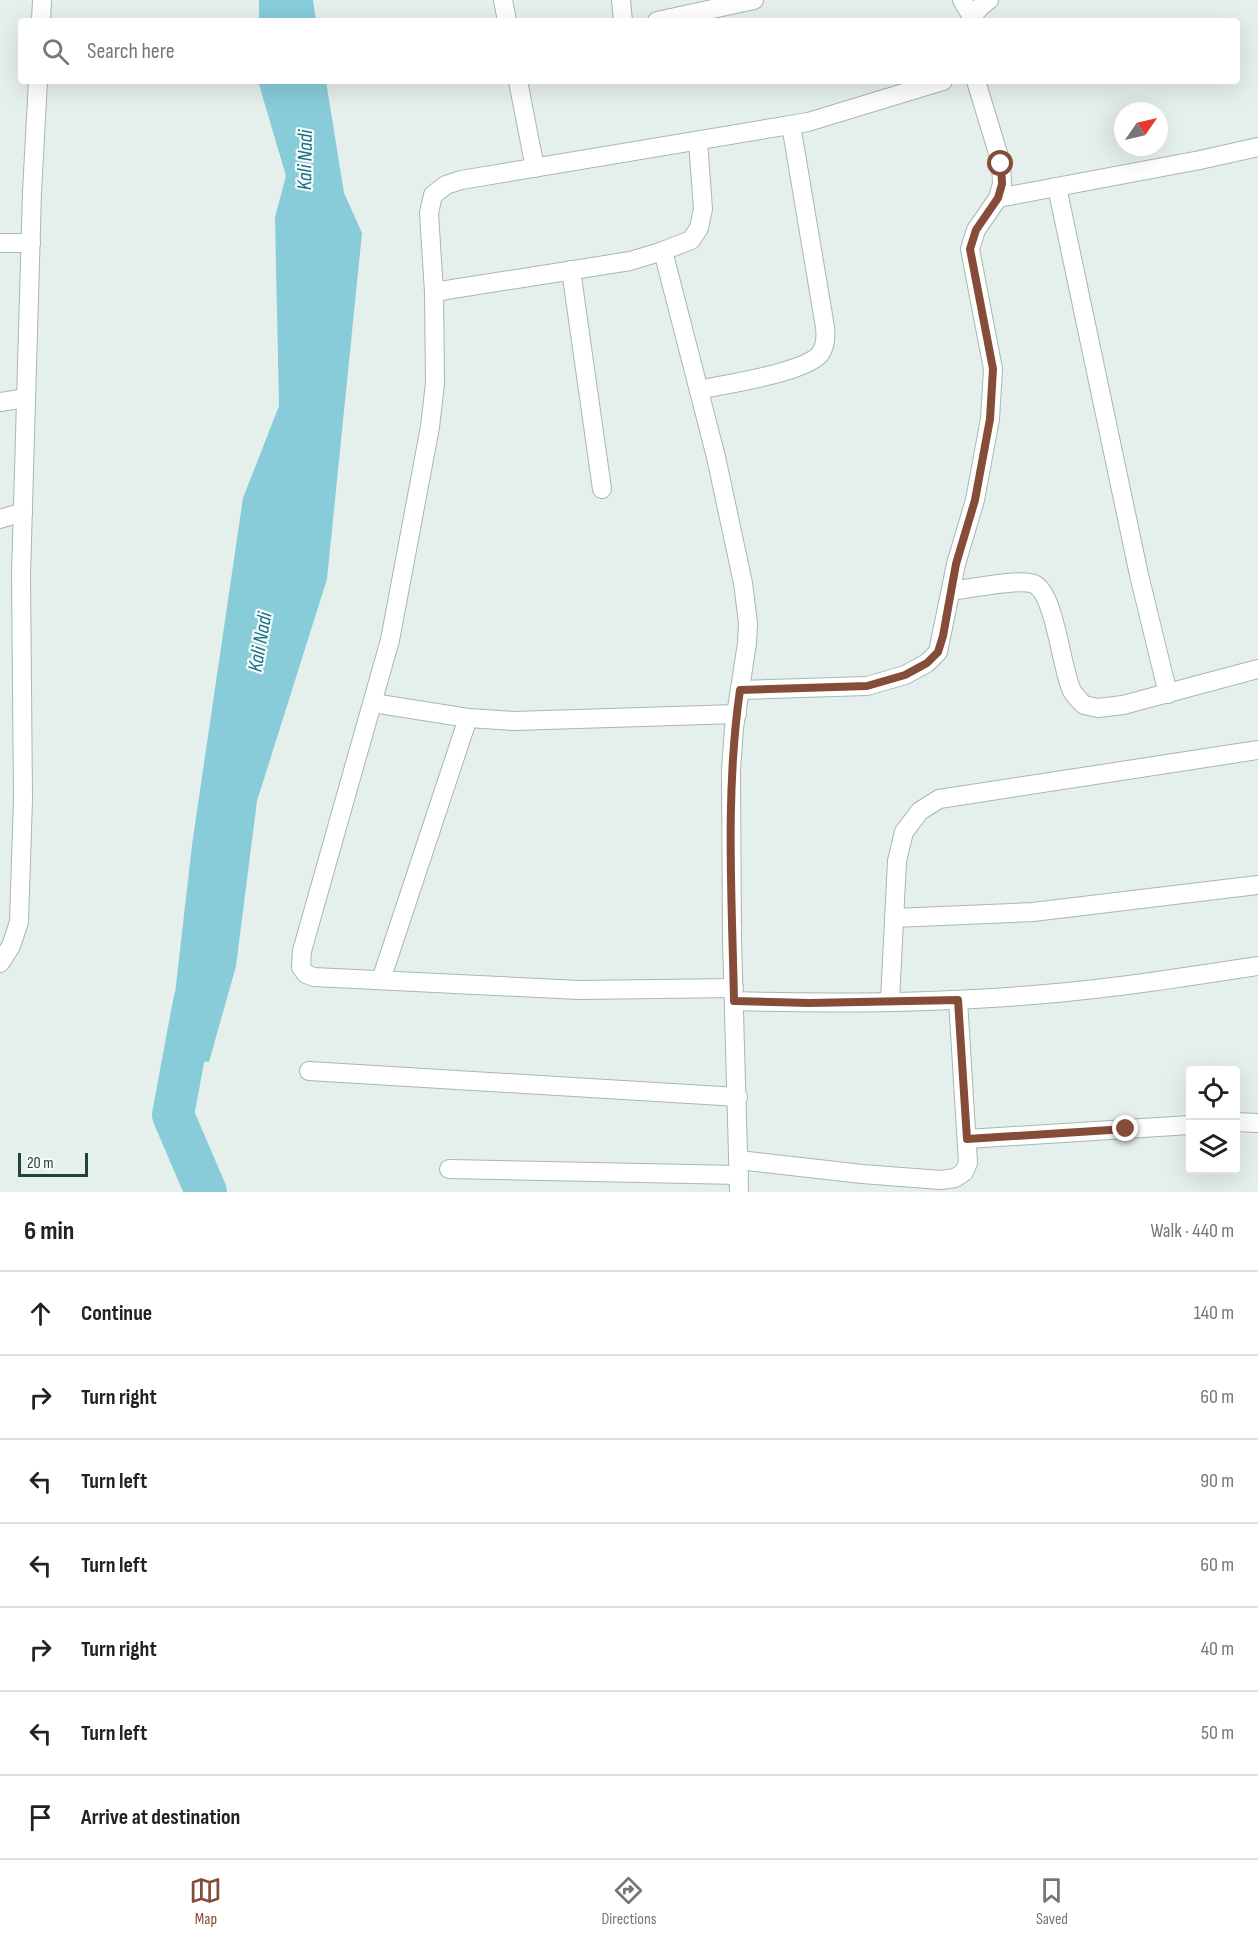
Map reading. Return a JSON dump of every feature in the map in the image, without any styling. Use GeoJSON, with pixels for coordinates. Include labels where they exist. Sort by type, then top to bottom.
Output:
{"type":"FeatureCollection","features":[{"type":"Feature","properties":{"kind":"street"},"geometry":{"type":"LineString","coordinates":[[41,18],[42,0]]}},
{"type":"Feature","properties":{"kind":"street"},"geometry":{"type":"LineString","coordinates":[[503,0],[506,18]]}},
{"type":"Feature","properties":{"kind":"street"},"geometry":{"type":"LineString","coordinates":[[621,0],[623,18]]}},
{"type":"Feature","properties":{"kind":"street"},"geometry":{"type":"LineString","coordinates":[[962,0],[971,18]]}},
{"type":"Feature","properties":{"kind":"street"},"geometry":{"type":"LineString","coordinates":[[973,18],[979,8],[989,0]]}},
{"type":"Feature","properties":{"kind":"street"},"geometry":{"type":"LineString","coordinates":[[670,18],[747,1]]}},
{"type":"Feature","properties":{"kind":"street"},"geometry":{"type":"LineString","coordinates":[[0,963],[11,946],[19,922],[23,799],[22,512],[38,84]]}},
{"type":"Feature","properties":{"kind":"street"},"geometry":{"type":"LineString","coordinates":[[519,84],[534,168]]}},
{"type":"Feature","properties":{"kind":"street"},"geometry":{"type":"LineString","coordinates":[[934,84],[864,106],[791,125],[462,180],[446,184],[433,195],[429,213],[434,292],[435,383],[430,427],[390,640],[309,924],[302,951],[301,967],[306,974],[314,977],[734,995],[809,1003],[958,1000],[1046,994],[1184,978],[1258,966]]}},
{"type":"Feature","properties":{"kind":"street"},"geometry":{"type":"LineString","coordinates":[[740,690],[867,686],[905,675],[927,663],[938,652],[956,564],[975,500],[990,419],[993,369],[970,249],[976,230],[998,198],[1002,184],[1001,164],[977,84]]}},
{"type":"Feature","properties":{"kind":"street"},"geometry":{"type":"LineString","coordinates":[[699,390],[787,370],[808,362],[820,354],[826,340],[791,125]]}},
{"type":"Feature","properties":{"kind":"street"},"geometry":{"type":"LineString","coordinates":[[434,292],[630,261],[691,240],[699,228],[703,209],[698,141]]}},
{"type":"Feature","properties":{"kind":"street"},"geometry":{"type":"LineString","coordinates":[[998,198],[1258,147]]}},
{"type":"Feature","properties":{"kind":"street"},"geometry":{"type":"LineString","coordinates":[[1057,187],[1136,563],[1168,694]]}},
{"type":"Feature","properties":{"kind":"street"},"geometry":{"type":"LineString","coordinates":[[0,243],[31,243]]}},
{"type":"Feature","properties":{"kind":"street"},"geometry":{"type":"LineString","coordinates":[[663,251],[716,457],[743,583],[748,623],[731,770],[739,1176]]}},
{"type":"Feature","properties":{"kind":"street"},"geometry":{"type":"LineString","coordinates":[[571,270],[602,489]]}},
{"type":"Feature","properties":{"kind":"street"},"geometry":{"type":"LineString","coordinates":[[0,402],[26,398]]}},
{"type":"Feature","properties":{"kind":"street"},"geometry":{"type":"LineString","coordinates":[[0,519],[22,512]]}},
{"type":"Feature","properties":{"kind":"street"},"geometry":{"type":"LineString","coordinates":[[951,591],[1014,582],[1033,583],[1044,592],[1065,672],[1073,692],[1084,705],[1098,708],[1124,705],[1258,669]]}},
{"type":"Feature","properties":{"kind":"street"},"geometry":{"type":"LineString","coordinates":[[373,703],[468,717],[514,721],[737,714]]}},
{"type":"Feature","properties":{"kind":"street"},"geometry":{"type":"LineString","coordinates":[[381,980],[468,717]]}},
{"type":"Feature","properties":{"kind":"street"},"geometry":{"type":"LineString","coordinates":[[890,1001],[897,861],[904,832],[920,811],[939,800],[1258,750]]}},
{"type":"Feature","properties":{"kind":"street"},"geometry":{"type":"LineString","coordinates":[[894,918],[1033,912],[1258,885]]}},
{"type":"Feature","properties":{"kind":"street"},"geometry":{"type":"LineString","coordinates":[[448,1169],[739,1176],[862,1174],[941,1180],[955,1178],[964,1172],[968,1163],[958,1000]]}},
{"type":"Feature","properties":{"kind":"street"},"geometry":{"type":"LineString","coordinates":[[309,1071],[738,1097]]}},
{"type":"Feature","properties":{"kind":"street"},"geometry":{"type":"LineString","coordinates":[[1240,1122],[1258,1123]]}},
{"type":"Feature","properties":{"kind":"street"},"geometry":{"type":"LineString","coordinates":[[967,1139],[1186,1125]]}},
{"type":"Feature","properties":{"kind":"water"},"geometry":{"type":"Polygon","coordinates":[[[259,0],[313,0],[316,18],[259,18],[259,0]]]}},
{"type":"Feature","properties":{"kind":"water"},"geometry":{"type":"Polygon","coordinates":[[[259,84],[326,84],[344,193],[362,233],[327,579],[257,801],[236,966],[209,1062],[168,1056],[192,845],[243,498],[279,406],[275,217],[286,176],[259,84]]]}},
{"type":"Feature","properties":{"kind":"waterway","name":"Kali Nadi"},"geometry":{"type":"LineString","coordinates":[[194,1002],[173,1115],[206,1192]]}},
{"type":"Feature","properties":{"kind":"route"},"geometry":{"type":"LineString","coordinates":[[1001,164],[1002,184],[998,198],[976,230],[970,249],[993,369],[990,419],[975,500],[956,564],[938,652],[927,663],[905,675],[867,686],[740,690],[731,770],[734,1001],[809,1003],[958,1000],[967,1139],[1126,1129]]}}]}
